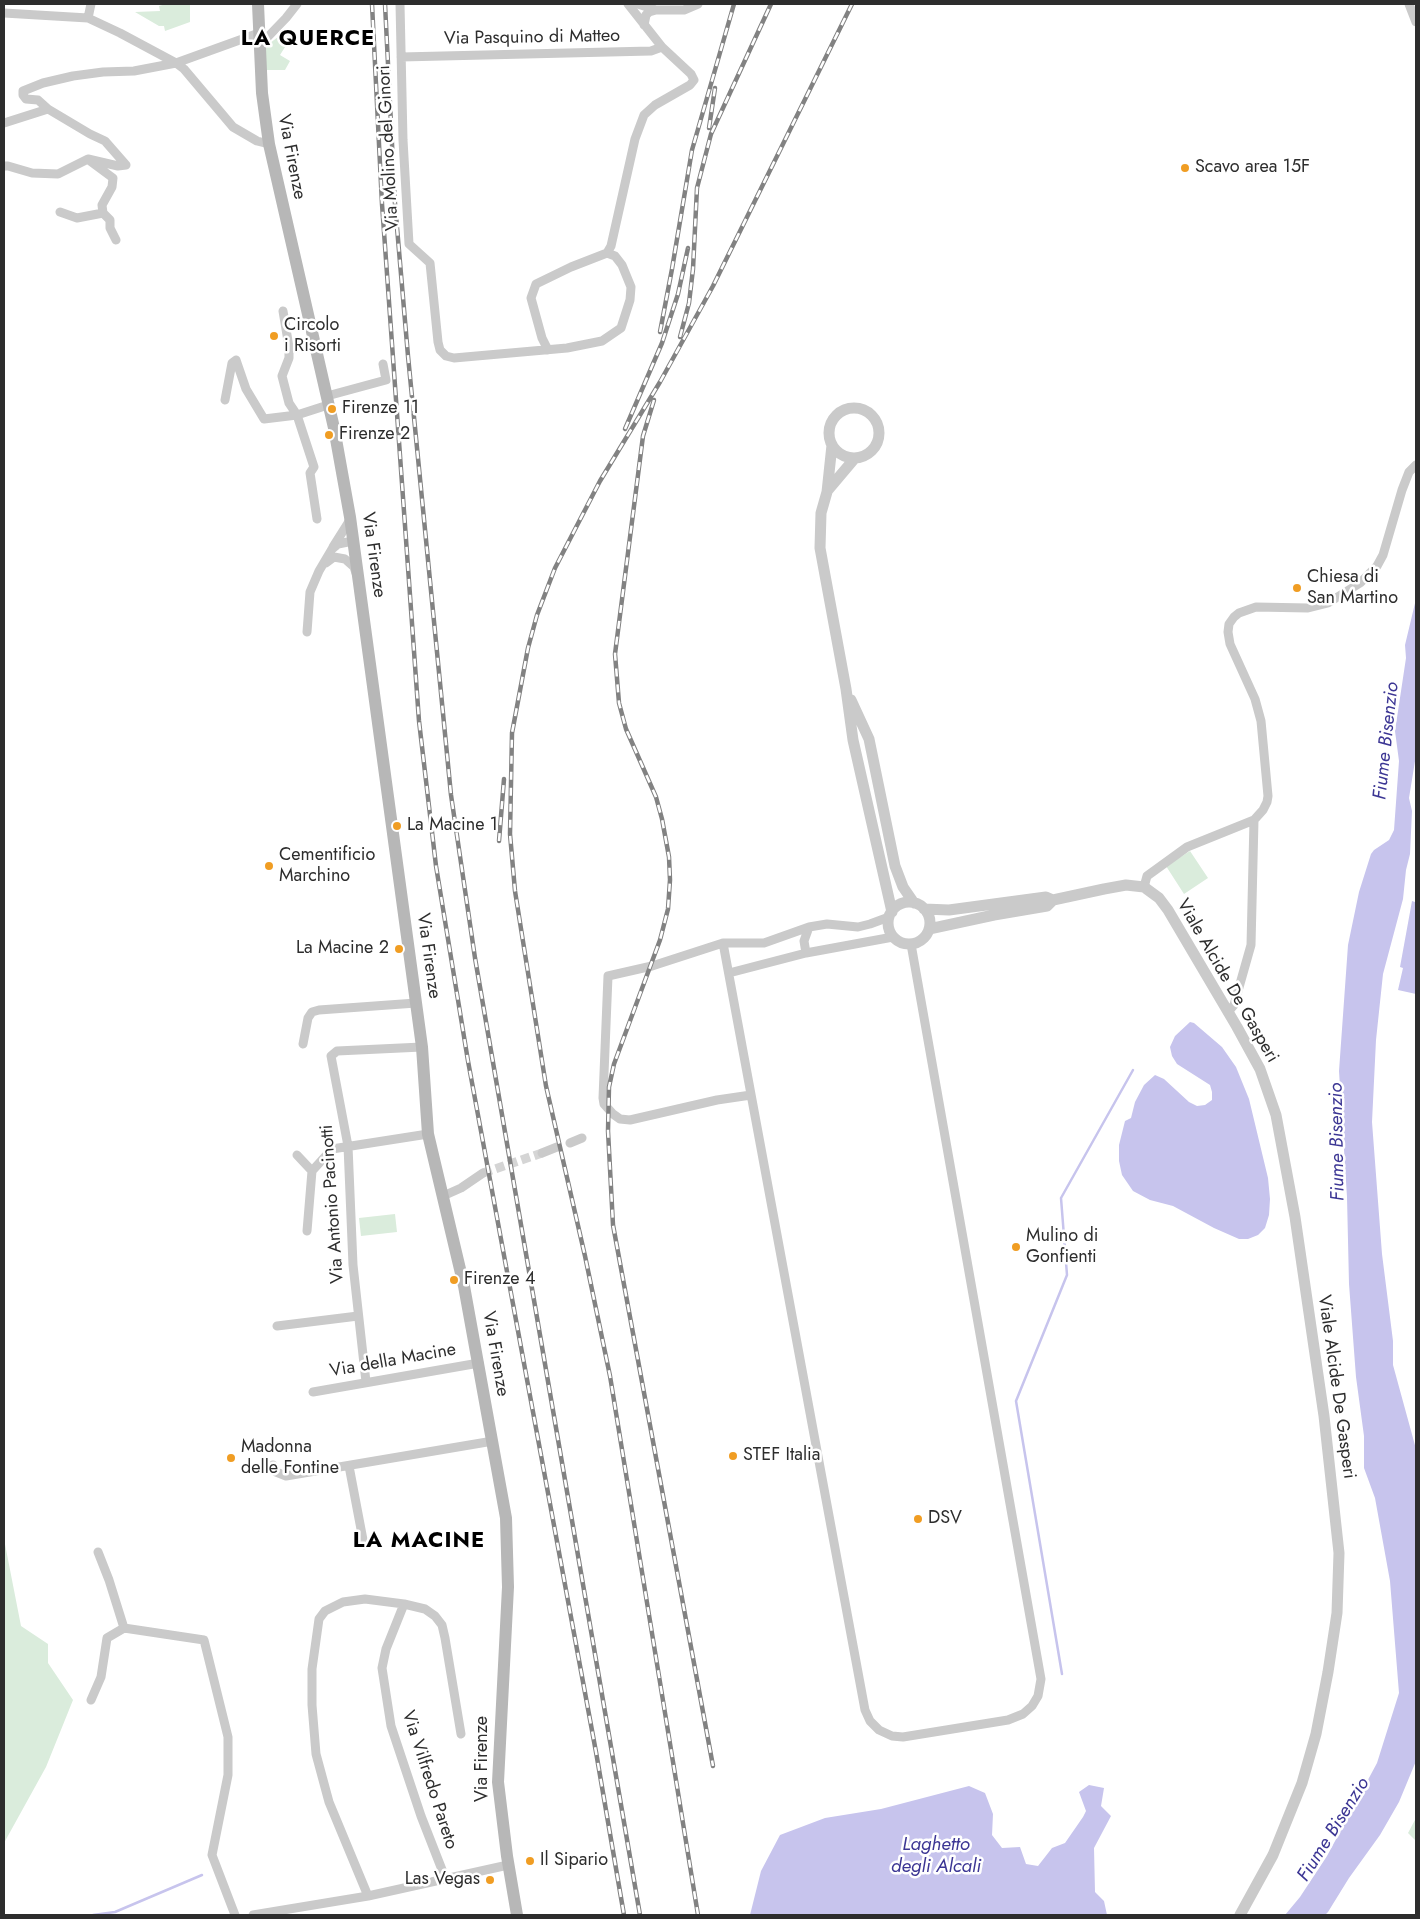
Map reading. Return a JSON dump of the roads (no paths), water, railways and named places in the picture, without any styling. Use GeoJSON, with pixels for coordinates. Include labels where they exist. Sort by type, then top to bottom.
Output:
{"type":"FeatureCollection","features":[{"type":"Feature","properties":{"kind":"main road","name":"Via Firenze"},"geometry":{"type":"LineString","coordinates":[[258,4],[262,93],[269,144],[328,401],[341,463],[354,544],[422,1047],[428,1134],[464,1286],[493,1441],[506,1528],[508,1587],[498,1782],[508,1865],[518,1915]]}},
{"type":"Feature","properties":{"kind":"street"},"geometry":{"type":"LineString","coordinates":[[88,18],[91,4]]}},
{"type":"Feature","properties":{"kind":"street"},"geometry":{"type":"LineString","coordinates":[[4,166],[32,173],[58,174],[88,159],[118,166],[126,164],[105,141],[48,109],[38,100],[26,99],[23,91],[43,83],[73,76],[103,72],[134,71],[176,63],[260,39],[286,18],[297,4]]}},
{"type":"Feature","properties":{"kind":"street","name":"Via Molino del Ginori"},"geometry":{"type":"LineString","coordinates":[[400,4],[409,244],[430,263],[440,350],[446,356],[454,358],[567,348],[602,341],[620,328],[630,300],[632,287],[619,260],[607,253]]}},
{"type":"Feature","properties":{"kind":"street"},"geometry":{"type":"LineString","coordinates":[[548,350],[542,338],[531,298],[536,284],[571,267],[607,253],[611,246],[635,139],[644,115],[654,105],[694,80],[691,74],[662,47],[628,4]]}},
{"type":"Feature","properties":{"kind":"street"},"geometry":{"type":"LineString","coordinates":[[638,4],[656,10]]}},
{"type":"Feature","properties":{"kind":"street"},"geometry":{"type":"LineString","coordinates":[[644,25],[646,15],[649,12],[656,10],[684,10],[698,4]]}},
{"type":"Feature","properties":{"kind":"street"},"geometry":{"type":"LineString","coordinates":[[1409,4],[1416,22]]}},
{"type":"Feature","properties":{"kind":"street"},"geometry":{"type":"LineString","coordinates":[[4,14],[88,18],[176,63],[233,127],[257,141],[269,144]]}},
{"type":"Feature","properties":{"kind":"street","name":"Via Pasquino di Matteo"},"geometry":{"type":"LineString","coordinates":[[401,57],[651,51],[662,47]]}},
{"type":"Feature","properties":{"kind":"street"},"geometry":{"type":"LineString","coordinates":[[4,123],[48,109]]}},
{"type":"Feature","properties":{"kind":"street"},"geometry":{"type":"LineString","coordinates":[[88,159],[113,178],[112,188],[102,205],[103,213],[110,220],[110,228],[116,240]]}},
{"type":"Feature","properties":{"kind":"street"},"geometry":{"type":"LineString","coordinates":[[60,212],[77,218],[103,213]]}},
{"type":"Feature","properties":{"kind":"street"},"geometry":{"type":"LineString","coordinates":[[283,311],[289,358],[282,376],[289,403],[297,415],[314,467],[310,473],[317,519]]}},
{"type":"Feature","properties":{"kind":"street"},"geometry":{"type":"LineString","coordinates":[[225,400],[232,362],[236,360],[246,389],[264,419],[297,415],[328,401],[386,380],[383,364]]}},
{"type":"Feature","properties":{"kind":"street"},"geometry":{"type":"LineString","coordinates":[[832,445],[842,455],[855,458],[868,454],[877,443],[879,429],[877,422],[868,411],[853,407],[844,409],[837,414],[830,426],[832,445],[827,492],[821,513],[820,548],[846,689],[853,740],[891,915],[888,924],[893,937],[904,944],[911,944],[922,940],[929,930],[929,918],[904,888],[895,866],[869,739],[846,689]]}},
{"type":"Feature","properties":{"kind":"street"},"geometry":{"type":"LineString","coordinates":[[827,492],[855,458]]}},
{"type":"Feature","properties":{"kind":"street"},"geometry":{"type":"LineString","coordinates":[[751,1095],[717,1100],[630,1120],[620,1119],[608,1110],[604,1104],[602,1091],[608,976],[652,966],[724,943],[764,944],[809,926],[827,924],[858,927],[891,915],[902,904],[950,910],[1046,897],[1052,900],[1126,885],[1144,887],[1147,876],[1188,847],[1254,820],[1264,810],[1268,796],[1264,771],[1261,722],[1254,699],[1230,644],[1229,624],[1239,613],[1256,607],[1308,608],[1328,603],[1360,583],[1377,566],[1383,555],[1402,490],[1409,472],[1416,465]]}},
{"type":"Feature","properties":{"kind":"street"},"geometry":{"type":"LineString","coordinates":[[307,632],[310,592],[319,571],[333,553],[350,519]]}},
{"type":"Feature","properties":{"kind":"street"},"geometry":{"type":"LineString","coordinates":[[333,553],[348,550],[354,544]]}},
{"type":"Feature","properties":{"kind":"street"},"geometry":{"type":"LineString","coordinates":[[333,553],[346,559],[354,567],[359,580]]}},
{"type":"Feature","properties":{"kind":"street"},"geometry":{"type":"LineString","coordinates":[[1228,1012],[1234,1006],[1251,945],[1254,820]]}},
{"type":"Feature","properties":{"kind":"street","name":"Viale Alcide De Gasperi"},"geometry":{"type":"LineString","coordinates":[[1144,887],[1159,898],[1168,910],[1228,1012],[1260,1068],[1276,1115],[1283,1146],[1324,1416],[1339,1553],[1337,1613],[1316,1734],[1302,1783],[1273,1855],[1240,1915]]}},
{"type":"Feature","properties":{"kind":"street"},"geometry":{"type":"LineString","coordinates":[[929,930],[1047,906],[1052,900]]}},
{"type":"Feature","properties":{"kind":"street"},"geometry":{"type":"LineString","coordinates":[[806,953],[804,941],[809,926]]}},
{"type":"Feature","properties":{"kind":"street"},"geometry":{"type":"LineString","coordinates":[[729,973],[806,953],[893,937]]}},
{"type":"Feature","properties":{"kind":"street"},"geometry":{"type":"LineString","coordinates":[[724,943],[865,1710],[870,1721],[879,1730],[892,1736],[903,1737],[1008,1720],[1023,1714],[1032,1706],[1038,1696],[1041,1679],[911,944]]}},
{"type":"Feature","properties":{"kind":"street"},"geometry":{"type":"LineString","coordinates":[[303,1044],[308,1018],[312,1012],[416,1003]]}},
{"type":"Feature","properties":{"kind":"street","name":"Via Antonio Pacinotti"},"geometry":{"type":"LineString","coordinates":[[366,1382],[353,1265],[348,1146],[331,1056],[337,1051],[422,1047]]}},
{"type":"Feature","properties":{"kind":"street"},"geometry":{"type":"LineString","coordinates":[[307,1231],[312,1171],[332,1149],[428,1134]]}},
{"type":"Feature","properties":{"kind":"street"},"geometry":{"type":"LineString","coordinates":[[570,1143],[582,1138]]}},
{"type":"Feature","properties":{"kind":"street"},"geometry":{"type":"LineString","coordinates":[[542,1153],[556,1148]]}},
{"type":"Feature","properties":{"kind":"street"},"geometry":{"type":"LineString","coordinates":[[297,1155],[312,1171]]}},
{"type":"Feature","properties":{"kind":"street"},"geometry":{"type":"LineString","coordinates":[[443,1196],[461,1188],[483,1174]]}},
{"type":"Feature","properties":{"kind":"street"},"geometry":{"type":"LineString","coordinates":[[277,1326],[358,1316]]}},
{"type":"Feature","properties":{"kind":"street","name":"Via della Macine"},"geometry":{"type":"LineString","coordinates":[[313,1392],[479,1363]]}},
{"type":"Feature","properties":{"kind":"street"},"geometry":{"type":"LineString","coordinates":[[273,1465],[276,1472],[286,1476],[493,1441]]}},
{"type":"Feature","properties":{"kind":"street"},"geometry":{"type":"LineString","coordinates":[[349,1466],[364,1546]]}},
{"type":"Feature","properties":{"kind":"street"},"geometry":{"type":"LineString","coordinates":[[98,1552],[124,1628]]}},
{"type":"Feature","properties":{"kind":"street"},"geometry":{"type":"LineString","coordinates":[[368,1896],[329,1802],[316,1754],[312,1705],[312,1669],[319,1619],[325,1611],[342,1602],[365,1599],[425,1609],[435,1616],[442,1625],[461,1734]]}},
{"type":"Feature","properties":{"kind":"street","name":"Via Vilfredo Pareto"},"geometry":{"type":"LineString","coordinates":[[404,1604],[386,1649],[382,1668],[391,1726],[421,1816],[446,1880]]}},
{"type":"Feature","properties":{"kind":"street"},"geometry":{"type":"LineString","coordinates":[[91,1700],[102,1677],[108,1638],[124,1628],[204,1640],[228,1737],[228,1774],[212,1855],[235,1915]]}},
{"type":"Feature","properties":{"kind":"street"},"geometry":{"type":"LineString","coordinates":[[253,1915],[368,1896],[508,1865]]}},
{"type":"Feature","properties":{"kind":"water"},"geometry":{"type":"Polygon","coordinates":[[[1416,599],[1416,755],[1409,798],[1412,811],[1410,854],[1403,899],[1383,974],[1376,1040],[1372,1122],[1382,1254],[1393,1341],[1393,1365],[1416,1449],[1416,1761],[1399,1802],[1380,1835],[1349,1878],[1328,1912],[1325,1915],[1285,1915],[1300,1897],[1327,1856],[1377,1763],[1399,1693],[1390,1581],[1375,1498],[1364,1468],[1364,1436],[1356,1377],[1349,1284],[1347,1197],[1339,1071],[1348,945],[1359,892],[1371,854],[1389,840],[1394,830],[1399,761],[1395,731],[1406,658],[1405,645],[1416,599]]]}},
{"type":"Feature","properties":{"kind":"water"},"geometry":{"type":"Polygon","coordinates":[[[1416,899],[1416,994],[1398,990],[1403,968],[1400,967],[1412,901],[1415,902],[1416,899]]]}},
{"type":"Feature","properties":{"kind":"water"},"geometry":{"type":"Polygon","coordinates":[[[1190,1022],[1194,1023],[1222,1047],[1236,1067],[1249,1099],[1268,1178],[1270,1199],[1269,1215],[1265,1228],[1258,1235],[1248,1239],[1239,1239],[1173,1206],[1150,1200],[1133,1191],[1122,1175],[1119,1161],[1119,1145],[1125,1121],[1131,1118],[1135,1102],[1144,1085],[1155,1075],[1164,1079],[1189,1102],[1197,1106],[1205,1105],[1212,1100],[1210,1085],[1177,1064],[1172,1056],[1170,1047],[1175,1036],[1190,1022]]]}},
{"type":"Feature","properties":{"kind":"water","name":"Laghetto degli Alcali"},"geometry":{"type":"Polygon","coordinates":[[[1089,1785],[1104,1788],[1101,1806],[1111,1816],[1094,1848],[1095,1892],[1104,1901],[1107,1915],[750,1915],[761,1871],[780,1835],[825,1818],[881,1809],[969,1786],[985,1793],[993,1814],[992,1835],[1002,1848],[1020,1847],[1026,1864],[1038,1866],[1052,1848],[1065,1843],[1083,1817],[1086,1811],[1079,1792],[1089,1785]]]}},
{"type":"Feature","properties":{"kind":"waterway"},"geometry":{"type":"LineString","coordinates":[[1062,1674],[1016,1401],[1067,1275],[1061,1198],[1133,1070]]}},
{"type":"Feature","properties":{"kind":"waterway"},"geometry":{"type":"LineString","coordinates":[[93,1915],[115,1912],[202,1875]]}},
{"type":"Feature","properties":{"kind":"tunnel"},"geometry":{"type":"LineString","coordinates":[[483,1173],[542,1153]]}},
{"type":"Feature","properties":{"kind":"railway"},"geometry":{"type":"LineString","coordinates":[[372,4],[382,204],[419,721],[436,866],[468,1061],[596,1752],[624,1915]]}},
{"type":"Feature","properties":{"kind":"railway"},"geometry":{"type":"LineString","coordinates":[[385,4],[395,204],[451,795],[475,958],[640,1915]]}},
{"type":"Feature","properties":{"kind":"railway"},"geometry":{"type":"LineString","coordinates":[[660,332],[692,150],[734,4]]}},
{"type":"Feature","properties":{"kind":"railway"},"geometry":{"type":"LineString","coordinates":[[680,337],[689,303],[693,269],[697,188],[711,134],[771,4]]}},
{"type":"Feature","properties":{"kind":"railway"},"geometry":{"type":"LineString","coordinates":[[698,1915],[610,1376],[546,1086],[515,891],[510,834],[512,733],[528,648],[537,615],[555,568],[600,481],[660,382],[713,286],[852,4]]}},
{"type":"Feature","properties":{"kind":"railway"},"geometry":{"type":"LineString","coordinates":[[709,128],[715,88]]}},
{"type":"Feature","properties":{"kind":"railway"},"geometry":{"type":"LineString","coordinates":[[625,429],[662,343],[678,294],[688,248]]}},
{"type":"Feature","properties":{"kind":"railway"},"geometry":{"type":"LineString","coordinates":[[654,400],[643,436],[615,654],[619,703],[626,729],[656,797],[669,857],[670,880],[668,909],[660,940],[614,1064],[609,1087],[608,1131],[613,1225],[713,1766]]}},
{"type":"Feature","properties":{"kind":"railway"},"geometry":{"type":"LineString","coordinates":[[499,841],[504,779]]}},
{"type":"Feature","properties":{"kind":"place","name":"Scavo area 15F"},"geometry":{"type":"Point","coordinates":[1185,168]}},
{"type":"Feature","properties":{"kind":"place","name":"Circolo i Risorti"},"geometry":{"type":"Point","coordinates":[274,336]}},
{"type":"Feature","properties":{"kind":"place","name":"Firenze 11"},"geometry":{"type":"Point","coordinates":[332,409]}},
{"type":"Feature","properties":{"kind":"place","name":"Firenze 2"},"geometry":{"type":"Point","coordinates":[329,435]}},
{"type":"Feature","properties":{"kind":"place","name":"Chiesa di San Martino"},"geometry":{"type":"Point","coordinates":[1297,588]}},
{"type":"Feature","properties":{"kind":"place","name":"La Macine 1"},"geometry":{"type":"Point","coordinates":[397,826]}},
{"type":"Feature","properties":{"kind":"place","name":"Cementificio Marchino"},"geometry":{"type":"Point","coordinates":[269,866]}},
{"type":"Feature","properties":{"kind":"place","name":"La Macine 2"},"geometry":{"type":"Point","coordinates":[399,949]}},
{"type":"Feature","properties":{"kind":"place","name":"Mulino di Gonfienti"},"geometry":{"type":"Point","coordinates":[1016,1247]}},
{"type":"Feature","properties":{"kind":"place","name":"Firenze 4"},"geometry":{"type":"Point","coordinates":[454,1280]}},
{"type":"Feature","properties":{"kind":"place","name":"STEF Italia"},"geometry":{"type":"Point","coordinates":[733,1456]}},
{"type":"Feature","properties":{"kind":"place","name":"Madonna delle Fontine"},"geometry":{"type":"Point","coordinates":[231,1458]}},
{"type":"Feature","properties":{"kind":"place","name":"DSV"},"geometry":{"type":"Point","coordinates":[918,1519]}},
{"type":"Feature","properties":{"kind":"place","name":"Il Sipario"},"geometry":{"type":"Point","coordinates":[530,1861]}},
{"type":"Feature","properties":{"kind":"place","name":"Las Vegas"},"geometry":{"type":"Point","coordinates":[490,1880]}},
{"type":"Feature","properties":{"kind":"district","name":"LA QUERCE"},"geometry":{"type":"Point","coordinates":[308,40]}},
{"type":"Feature","properties":{"kind":"district","name":"LA MACINE"},"geometry":{"type":"Point","coordinates":[419,1542]}},
{"type":"Feature","properties":{"kind":"water label","name":"Fiume Bisenzio"},"geometry":{"type":"Point","coordinates":[1387,741]}},
{"type":"Feature","properties":{"kind":"water label","name":"Fiume Bisenzio"},"geometry":{"type":"Point","coordinates":[1338,1142]}},
{"type":"Feature","properties":{"kind":"water label","name":"Fiume Bisenzio"},"geometry":{"type":"Point","coordinates":[1334,1830]}}]}
